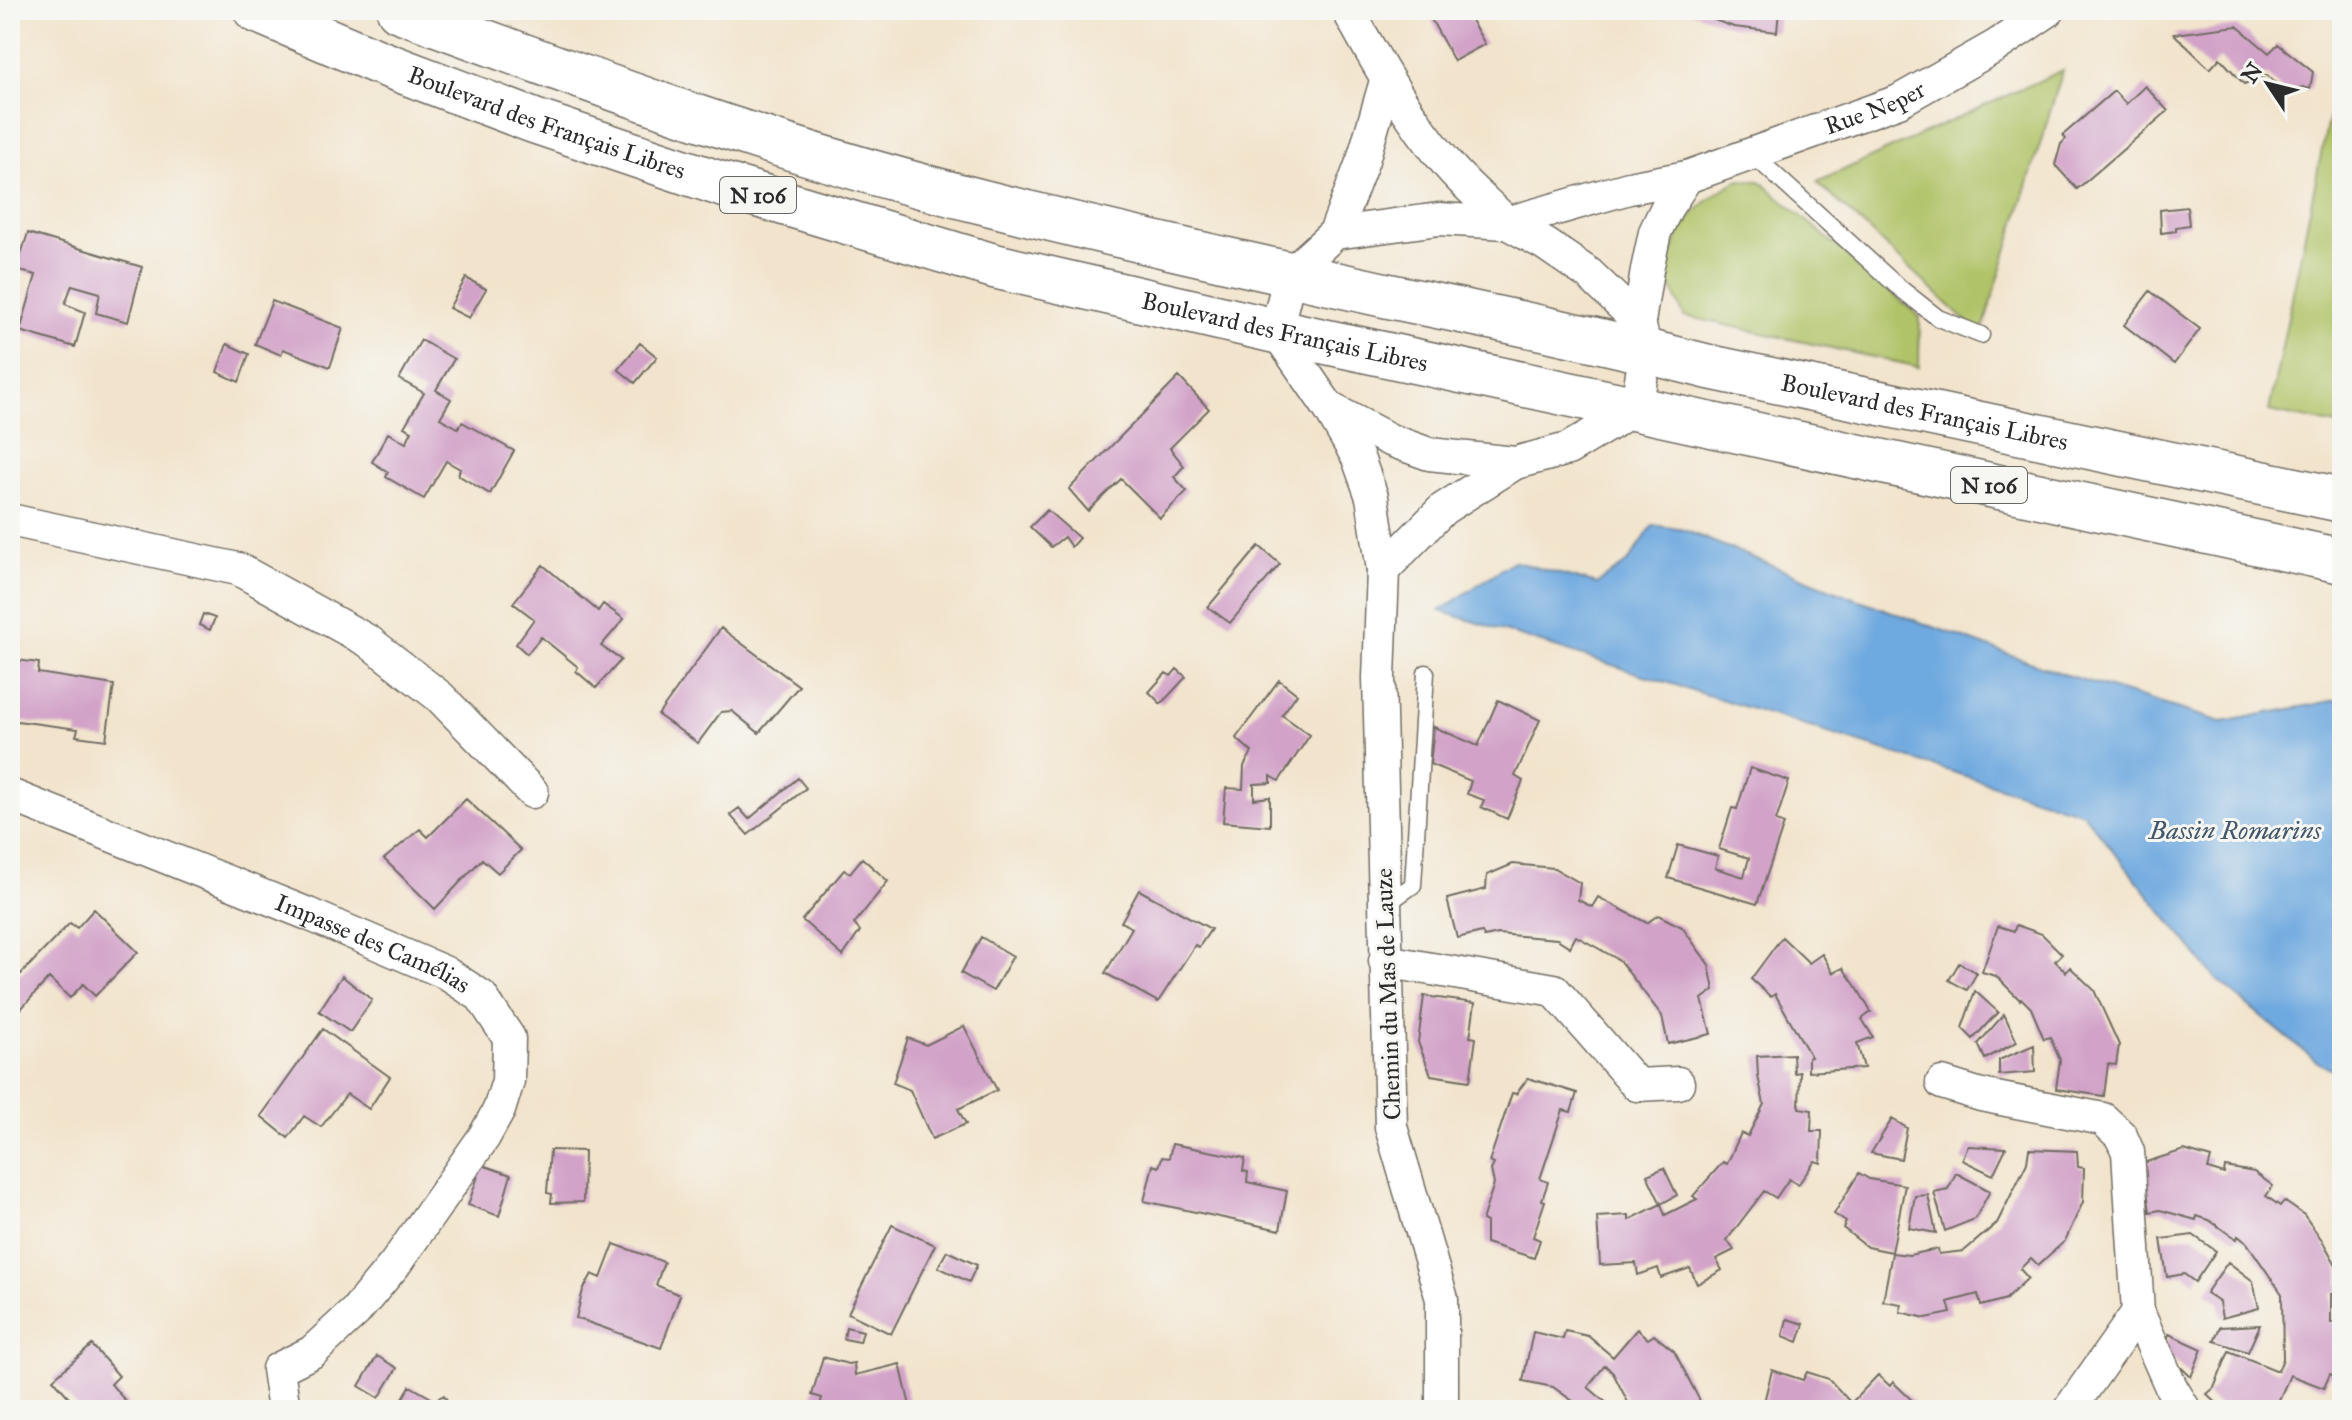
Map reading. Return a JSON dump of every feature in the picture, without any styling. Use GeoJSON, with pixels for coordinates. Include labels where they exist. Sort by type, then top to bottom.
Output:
{"type":"FeatureCollection","features":[{"type":"Feature","properties":{"kind":"main road","name":"Boulevard des Français Libres"},"geometry":{"type":"LineString","coordinates":[[256,10],[491,105],[721,184],[994,266],[1276,331],[2342,561]]}},
{"type":"Feature","properties":{"kind":"main road","name":"Boulevard des Français Libres"},"geometry":{"type":"LineString","coordinates":[[399,10],[751,136],[979,202],[1290,274],[1643,336],[1709,367],[2342,500]]}},
{"type":"Feature","properties":{"kind":"street"},"geometry":{"type":"LineString","coordinates":[[1348,10],[1386,81],[1450,167],[1507,223],[1589,274],[1643,336]]}},
{"type":"Feature","properties":{"kind":"street","name":"Rue Neper"},"geometry":{"type":"LineString","coordinates":[[1507,223],[1629,188],[1687,177],[1899,101],[1996,46],[2049,10]]}},
{"type":"Feature","properties":{"kind":"street"},"geometry":{"type":"LineString","coordinates":[[1276,331],[1290,274],[1335,233],[1363,160],[1386,81]]}},
{"type":"Feature","properties":{"kind":"street"},"geometry":{"type":"LineString","coordinates":[[1383,570],[1443,509],[1515,463],[1568,449],[1636,408],[1655,232],[1687,177]]}},
{"type":"Feature","properties":{"kind":"street"},"geometry":{"type":"LineString","coordinates":[[1335,233],[1439,219],[1507,223]]}},
{"type":"Feature","properties":{"kind":"street","name":"Chemin du Mas de Lauze"},"geometry":{"type":"LineString","coordinates":[[1276,331],[1329,408],[1358,458],[1372,497],[1383,570],[1379,678],[1391,1127],[1442,1299],[1442,1410]]}},
{"type":"Feature","properties":{"kind":"street"},"geometry":{"type":"LineString","coordinates":[[1329,408],[1390,440],[1429,454],[1515,463]]}},
{"type":"Feature","properties":{"kind":"street"},"geometry":{"type":"LineString","coordinates":[[10,520],[238,569],[368,641],[440,697],[532,792]]}},
{"type":"Feature","properties":{"kind":"street","name":"Impasse des Camélias"},"geometry":{"type":"LineString","coordinates":[[10,795],[444,972],[481,996],[509,1038],[508,1081],[499,1110],[484,1137],[395,1264],[355,1312],[312,1352],[278,1369],[284,1410]]}},
{"type":"Feature","properties":{"kind":"street"},"geometry":{"type":"LineString","coordinates":[[1385,961],[1554,990],[1637,1085],[1678,1083]]}},
{"type":"Feature","properties":{"kind":"street"},"geometry":{"type":"LineString","coordinates":[[1942,1083],[1981,1095],[2103,1119],[2121,1136],[2128,1152],[2138,1312],[2171,1387],[2185,1410]]}},
{"type":"Feature","properties":{"kind":"street"},"geometry":{"type":"LineString","coordinates":[[2069,1410],[2138,1312]]}},
{"type":"Feature","properties":{"kind":"lane"},"geometry":{"type":"LineString","coordinates":[[1751,153],[1906,293],[1938,318],[1981,335]]}},
{"type":"Feature","properties":{"kind":"lane"},"geometry":{"type":"LineString","coordinates":[[1384,906],[1413,885],[1426,673]]}},
{"type":"Feature","properties":{"kind":"green space"},"geometry":{"type":"Polygon","coordinates":[[[2063,70],[1981,335],[1817,182],[2063,70]]]}},
{"type":"Feature","properties":{"kind":"green space"},"geometry":{"type":"Polygon","coordinates":[[[2342,72],[2342,426],[2269,411],[2327,125],[2342,72]]]}},
{"type":"Feature","properties":{"kind":"green space"},"geometry":{"type":"Polygon","coordinates":[[[1738,180],[1760,181],[1920,317],[1919,367],[1684,316],[1664,270],[1677,239],[1691,217],[1709,199],[1738,180]]]}},
{"type":"Feature","properties":{"kind":"water","name":"Bassin Romarins"},"geometry":{"type":"Polygon","coordinates":[[[1653,525],[1684,530],[1846,595],[2060,673],[2222,722],[2342,699],[2342,1076],[2316,1061],[2217,980],[2083,813],[1440,611],[1513,561],[1597,584],[1629,561],[1653,525]]]}},
{"type":"Feature","properties":{"kind":"building"},"geometry":{"type":"Polygon","coordinates":[[[1426,10],[1465,10],[1485,44],[1454,61],[1426,10]]]}},
{"type":"Feature","properties":{"kind":"building"},"geometry":{"type":"Polygon","coordinates":[[[1686,10],[1779,10],[1777,32],[1734,27],[1686,10]]]}},
{"type":"Feature","properties":{"kind":"building"},"geometry":{"type":"Polygon","coordinates":[[[2237,26],[2269,53],[2278,44],[2313,72],[2310,89],[2303,87],[2284,92],[2267,75],[2244,84],[2220,58],[2210,69],[2174,34],[2237,26]]]}},
{"type":"Feature","properties":{"kind":"building"},"geometry":{"type":"Polygon","coordinates":[[[2145,86],[2168,111],[2077,189],[2055,165],[2061,144],[2066,139],[2063,135],[2114,91],[2126,104],[2145,86]]]}},
{"type":"Feature","properties":{"kind":"building"},"geometry":{"type":"Polygon","coordinates":[[[2187,207],[2189,225],[2161,233],[2160,210],[2187,207]]]}},
{"type":"Feature","properties":{"kind":"building"},"geometry":{"type":"Polygon","coordinates":[[[28,233],[142,267],[128,322],[96,313],[100,293],[72,285],[65,304],[85,312],[75,347],[20,331],[36,275],[16,270],[28,233]]]}},
{"type":"Feature","properties":{"kind":"building"},"geometry":{"type":"Polygon","coordinates":[[[466,278],[486,289],[469,318],[449,308],[466,278]]]}},
{"type":"Feature","properties":{"kind":"building"},"geometry":{"type":"Polygon","coordinates":[[[2150,291],[2200,329],[2174,364],[2124,325],[2150,291]]]}},
{"type":"Feature","properties":{"kind":"building"},"geometry":{"type":"Polygon","coordinates":[[[272,301],[343,328],[330,367],[283,349],[281,355],[255,344],[272,301]]]}},
{"type":"Feature","properties":{"kind":"building"},"geometry":{"type":"Polygon","coordinates":[[[421,340],[454,359],[436,390],[451,399],[440,418],[458,428],[462,422],[514,451],[490,494],[458,475],[460,469],[446,461],[424,499],[386,477],[388,472],[372,462],[388,433],[406,443],[412,431],[404,427],[424,393],[399,379],[421,340]]]}},
{"type":"Feature","properties":{"kind":"building"},"geometry":{"type":"Polygon","coordinates":[[[640,343],[657,357],[635,383],[618,369],[640,343]]]}},
{"type":"Feature","properties":{"kind":"building"},"geometry":{"type":"Polygon","coordinates":[[[227,344],[249,354],[239,382],[217,372],[227,344]]]}},
{"type":"Feature","properties":{"kind":"building"},"geometry":{"type":"Polygon","coordinates":[[[1179,377],[1209,409],[1170,448],[1184,466],[1174,477],[1187,491],[1160,518],[1121,479],[1088,511],[1069,489],[1179,377]]]}},
{"type":"Feature","properties":{"kind":"building"},"geometry":{"type":"Polygon","coordinates":[[[1047,510],[1079,538],[1071,547],[1064,537],[1051,547],[1030,527],[1047,510]]]}},
{"type":"Feature","properties":{"kind":"building"},"geometry":{"type":"Polygon","coordinates":[[[1259,546],[1280,564],[1230,623],[1208,607],[1259,546]]]}},
{"type":"Feature","properties":{"kind":"building"},"geometry":{"type":"Polygon","coordinates":[[[543,565],[598,611],[603,604],[624,619],[601,646],[621,660],[596,688],[576,671],[578,667],[541,637],[527,654],[516,644],[534,619],[513,603],[543,565]]]}},
{"type":"Feature","properties":{"kind":"building"},"geometry":{"type":"Polygon","coordinates":[[[203,614],[215,618],[210,630],[199,625],[203,614]]]}},
{"type":"Feature","properties":{"kind":"building"},"geometry":{"type":"Polygon","coordinates":[[[721,628],[799,686],[759,733],[732,711],[721,712],[698,743],[658,715],[721,628]]]}},
{"type":"Feature","properties":{"kind":"building"},"geometry":{"type":"Polygon","coordinates":[[[10,659],[39,663],[38,673],[114,685],[106,740],[76,736],[78,729],[10,720],[10,659]]]}},
{"type":"Feature","properties":{"kind":"building"},"geometry":{"type":"Polygon","coordinates":[[[1177,669],[1186,677],[1161,704],[1149,692],[1166,673],[1171,676],[1177,669]]]}},
{"type":"Feature","properties":{"kind":"building"},"geometry":{"type":"Polygon","coordinates":[[[1279,680],[1297,694],[1282,715],[1310,735],[1279,781],[1271,776],[1271,783],[1254,784],[1254,799],[1270,797],[1270,826],[1223,822],[1226,788],[1243,789],[1244,766],[1252,752],[1236,738],[1279,680]]]}},
{"type":"Feature","properties":{"kind":"building"},"geometry":{"type":"Polygon","coordinates":[[[1498,700],[1540,720],[1515,776],[1523,781],[1507,819],[1481,807],[1484,800],[1467,794],[1471,781],[1430,764],[1434,727],[1478,746],[1498,700]]]}},
{"type":"Feature","properties":{"kind":"building"},"geometry":{"type":"Polygon","coordinates":[[[1750,768],[1789,781],[1776,821],[1784,824],[1757,904],[1668,878],[1678,845],[1718,856],[1715,868],[1744,877],[1749,858],[1719,849],[1732,808],[1737,809],[1750,768]]]}},
{"type":"Feature","properties":{"kind":"building"},"geometry":{"type":"Polygon","coordinates":[[[798,778],[806,788],[748,835],[730,815],[739,808],[749,819],[798,778]]]}},
{"type":"Feature","properties":{"kind":"building"},"geometry":{"type":"Polygon","coordinates":[[[466,799],[521,850],[498,873],[482,859],[435,909],[384,859],[420,829],[428,837],[466,799]]]}},
{"type":"Feature","properties":{"kind":"building"},"geometry":{"type":"Polygon","coordinates":[[[862,858],[888,881],[854,924],[860,931],[843,956],[802,920],[844,870],[850,873],[862,858]]]}},
{"type":"Feature","properties":{"kind":"building"},"geometry":{"type":"Polygon","coordinates":[[[1513,864],[1554,868],[1580,883],[1578,900],[1592,907],[1598,897],[1647,923],[1658,915],[1682,927],[1709,965],[1714,990],[1702,999],[1711,1034],[1668,1044],[1662,1016],[1619,960],[1576,936],[1570,947],[1557,939],[1498,934],[1484,937],[1482,932],[1457,938],[1447,899],[1486,889],[1487,875],[1513,864]]]}},
{"type":"Feature","properties":{"kind":"building"},"geometry":{"type":"Polygon","coordinates":[[[1139,890],[1211,929],[1199,947],[1195,945],[1158,1002],[1105,973],[1132,928],[1121,922],[1139,890]]]}},
{"type":"Feature","properties":{"kind":"building"},"geometry":{"type":"Polygon","coordinates":[[[94,909],[138,952],[95,996],[83,984],[70,998],[49,978],[10,1021],[10,969],[13,966],[21,974],[70,923],[77,928],[94,909]]]}},
{"type":"Feature","properties":{"kind":"building"},"geometry":{"type":"Polygon","coordinates":[[[2016,925],[2042,934],[2062,954],[2055,961],[2066,972],[2070,967],[2094,990],[2119,1045],[2116,1065],[2108,1064],[2104,1096],[2056,1089],[2060,1060],[2050,1037],[2044,1039],[2031,1008],[2021,998],[1996,976],[1982,972],[1998,926],[2014,931],[2016,925]]]}},
{"type":"Feature","properties":{"kind":"building"},"geometry":{"type":"Polygon","coordinates":[[[981,937],[1013,956],[993,991],[961,973],[981,937]]]}},
{"type":"Feature","properties":{"kind":"building"},"geometry":{"type":"Polygon","coordinates":[[[1782,937],[1809,963],[1822,954],[1833,973],[1843,968],[1859,991],[1871,1012],[1862,1019],[1873,1037],[1857,1043],[1864,1068],[1808,1072],[1808,1058],[1811,1057],[1775,994],[1771,997],[1751,979],[1782,937]]]}},
{"type":"Feature","properties":{"kind":"building"},"geometry":{"type":"Polygon","coordinates":[[[1959,963],[1977,973],[1967,990],[1949,980],[1959,963]]]}},
{"type":"Feature","properties":{"kind":"building"},"geometry":{"type":"Polygon","coordinates":[[[342,976],[372,1000],[350,1032],[319,1011],[342,976]]]}},
{"type":"Feature","properties":{"kind":"building"},"geometry":{"type":"Polygon","coordinates":[[[1975,991],[1998,1012],[1973,1039],[1962,1028],[1975,991]]]}},
{"type":"Feature","properties":{"kind":"building"},"geometry":{"type":"Polygon","coordinates":[[[1424,996],[1475,1003],[1470,1037],[1476,1038],[1470,1081],[1431,1075],[1418,1042],[1424,996]]]}},
{"type":"Feature","properties":{"kind":"building"},"geometry":{"type":"Polygon","coordinates":[[[2004,1014],[2017,1042],[1985,1059],[1978,1044],[2004,1014]]]}},
{"type":"Feature","properties":{"kind":"building"},"geometry":{"type":"Polygon","coordinates":[[[964,1026],[997,1090],[958,1109],[966,1124],[932,1139],[910,1090],[893,1083],[908,1038],[926,1045],[964,1026]]]}},
{"type":"Feature","properties":{"kind":"building"},"geometry":{"type":"Polygon","coordinates":[[[323,1029],[390,1077],[369,1109],[347,1094],[321,1127],[304,1116],[288,1138],[261,1116],[323,1029]]]}},
{"type":"Feature","properties":{"kind":"building"},"geometry":{"type":"Polygon","coordinates":[[[2034,1045],[2035,1072],[1999,1075],[1999,1060],[2034,1045]]]}},
{"type":"Feature","properties":{"kind":"building"},"geometry":{"type":"Polygon","coordinates":[[[1793,1054],[1794,1073],[1800,1072],[1799,1108],[1812,1110],[1811,1131],[1822,1131],[1821,1163],[1815,1161],[1798,1185],[1789,1179],[1776,1198],[1764,1191],[1727,1240],[1734,1250],[1716,1259],[1722,1270],[1697,1284],[1690,1268],[1661,1278],[1658,1268],[1638,1275],[1636,1263],[1600,1265],[1597,1217],[1629,1215],[1629,1220],[1661,1204],[1665,1215],[1697,1199],[1693,1196],[1723,1162],[1727,1164],[1741,1133],[1748,1136],[1764,1104],[1757,1056],[1793,1054]]]}},
{"type":"Feature","properties":{"kind":"building"},"geometry":{"type":"Polygon","coordinates":[[[1528,1078],[1577,1093],[1571,1112],[1563,1110],[1540,1179],[1548,1182],[1533,1237],[1540,1240],[1534,1258],[1486,1243],[1486,1222],[1482,1220],[1494,1184],[1491,1170],[1494,1164],[1489,1162],[1512,1093],[1516,1094],[1528,1078]]]}},
{"type":"Feature","properties":{"kind":"building"},"geometry":{"type":"Polygon","coordinates":[[[1892,1119],[1907,1128],[1901,1159],[1871,1153],[1892,1119]]]}},
{"type":"Feature","properties":{"kind":"building"},"geometry":{"type":"Polygon","coordinates":[[[1172,1144],[1245,1158],[1243,1171],[1248,1172],[1247,1182],[1287,1191],[1280,1230],[1144,1201],[1153,1165],[1159,1167],[1162,1157],[1169,1158],[1172,1144]]]}},
{"type":"Feature","properties":{"kind":"building"},"geometry":{"type":"Polygon","coordinates":[[[1968,1146],[2006,1148],[1993,1175],[1962,1160],[1968,1146]]]}},
{"type":"Feature","properties":{"kind":"building"},"geometry":{"type":"Polygon","coordinates":[[[2029,1149],[2077,1151],[2078,1167],[2084,1168],[2083,1202],[2065,1241],[2038,1265],[2031,1258],[2020,1269],[2028,1278],[2006,1299],[1981,1306],[1978,1294],[1948,1302],[1951,1313],[1926,1318],[1900,1312],[1901,1304],[1883,1301],[1892,1253],[1909,1255],[1938,1249],[1939,1254],[1964,1251],[1997,1223],[2027,1163],[2029,1149]]]}},
{"type":"Feature","properties":{"kind":"building"},"geometry":{"type":"Polygon","coordinates":[[[550,1150],[584,1151],[583,1202],[551,1203],[552,1194],[547,1193],[550,1150]]]}},
{"type":"Feature","properties":{"kind":"building"},"geometry":{"type":"Polygon","coordinates":[[[2184,1150],[2211,1158],[2208,1169],[2224,1174],[2225,1167],[2254,1172],[2273,1186],[2266,1196],[2280,1206],[2284,1201],[2304,1215],[2322,1240],[2339,1270],[2339,1292],[2331,1294],[2331,1323],[2342,1322],[2342,1361],[2334,1376],[2330,1374],[2324,1388],[2290,1375],[2271,1410],[2224,1410],[2207,1394],[2214,1388],[2229,1351],[2278,1371],[2283,1359],[2282,1294],[2247,1243],[2238,1236],[2236,1239],[2209,1220],[2197,1216],[2196,1220],[2160,1210],[2150,1212],[2143,1163],[2184,1150]]]}},
{"type":"Feature","properties":{"kind":"building"},"geometry":{"type":"Polygon","coordinates":[[[482,1165],[511,1175],[499,1216],[468,1205],[482,1165]]]}},
{"type":"Feature","properties":{"kind":"building"},"geometry":{"type":"Polygon","coordinates":[[[1664,1168],[1677,1195],[1661,1204],[1647,1175],[1664,1168]]]}},
{"type":"Feature","properties":{"kind":"building"},"geometry":{"type":"Polygon","coordinates":[[[1859,1173],[1869,1179],[1905,1185],[1892,1252],[1867,1247],[1843,1228],[1846,1222],[1834,1214],[1859,1173]]]}},
{"type":"Feature","properties":{"kind":"building"},"geometry":{"type":"Polygon","coordinates":[[[1956,1173],[1990,1191],[1975,1219],[1945,1231],[1934,1192],[1948,1189],[1956,1173]]]}},
{"type":"Feature","properties":{"kind":"building"},"geometry":{"type":"Polygon","coordinates":[[[1928,1195],[1936,1233],[1909,1228],[1915,1196],[1928,1195]]]}},
{"type":"Feature","properties":{"kind":"building"},"geometry":{"type":"Polygon","coordinates":[[[892,1225],[935,1245],[891,1334],[848,1313],[892,1225]]]}},
{"type":"Feature","properties":{"kind":"building"},"geometry":{"type":"Polygon","coordinates":[[[2193,1235],[2216,1251],[2195,1282],[2184,1274],[2167,1277],[2161,1239],[2193,1235]]]}},
{"type":"Feature","properties":{"kind":"building"},"geometry":{"type":"Polygon","coordinates":[[[614,1244],[664,1262],[656,1285],[680,1295],[661,1348],[576,1318],[583,1290],[592,1274],[601,1278],[614,1244]]]}},
{"type":"Feature","properties":{"kind":"building"},"geometry":{"type":"Polygon","coordinates":[[[947,1251],[977,1265],[969,1282],[938,1267],[947,1251]]]}},
{"type":"Feature","properties":{"kind":"building"},"geometry":{"type":"Polygon","coordinates":[[[2228,1262],[2253,1281],[2259,1308],[2222,1318],[2219,1302],[2206,1293],[2228,1262]]]}},
{"type":"Feature","properties":{"kind":"building"},"geometry":{"type":"Polygon","coordinates":[[[1787,1319],[1804,1324],[1798,1342],[1783,1336],[1787,1319]]]}},
{"type":"Feature","properties":{"kind":"building"},"geometry":{"type":"Polygon","coordinates":[[[2260,1325],[2248,1352],[2214,1341],[2220,1327],[2260,1325]]]}},
{"type":"Feature","properties":{"kind":"building"},"geometry":{"type":"Polygon","coordinates":[[[846,1327],[863,1331],[860,1342],[844,1339],[846,1327]]]}},
{"type":"Feature","properties":{"kind":"building"},"geometry":{"type":"Polygon","coordinates":[[[1637,1329],[1648,1339],[1654,1335],[1674,1351],[1699,1399],[1700,1410],[1632,1410],[1613,1373],[1605,1365],[1588,1387],[1609,1405],[1600,1410],[1567,1410],[1574,1402],[1553,1387],[1523,1381],[1533,1332],[1563,1339],[1565,1331],[1588,1336],[1613,1357],[1637,1329]]]}},
{"type":"Feature","properties":{"kind":"building"},"geometry":{"type":"Polygon","coordinates":[[[2169,1334],[2202,1349],[2191,1377],[2164,1351],[2169,1334]]]}},
{"type":"Feature","properties":{"kind":"building"},"geometry":{"type":"Polygon","coordinates":[[[92,1345],[119,1376],[111,1384],[133,1410],[80,1410],[53,1379],[92,1345]]]}},
{"type":"Feature","properties":{"kind":"building"},"geometry":{"type":"Polygon","coordinates":[[[377,1356],[397,1368],[379,1398],[359,1386],[377,1356]]]}},
{"type":"Feature","properties":{"kind":"building"},"geometry":{"type":"Polygon","coordinates":[[[823,1357],[854,1363],[855,1375],[900,1364],[911,1410],[819,1410],[822,1398],[812,1395],[823,1357]]]}},
{"type":"Feature","properties":{"kind":"building"},"geometry":{"type":"Polygon","coordinates":[[[1772,1370],[1803,1380],[1807,1372],[1829,1379],[1851,1403],[1878,1375],[1890,1386],[1893,1382],[1919,1410],[1762,1410],[1772,1370]]]}},
{"type":"Feature","properties":{"kind":"building"},"geometry":{"type":"Polygon","coordinates":[[[410,1386],[435,1400],[444,1395],[453,1410],[396,1410],[410,1386]]]}}]}
